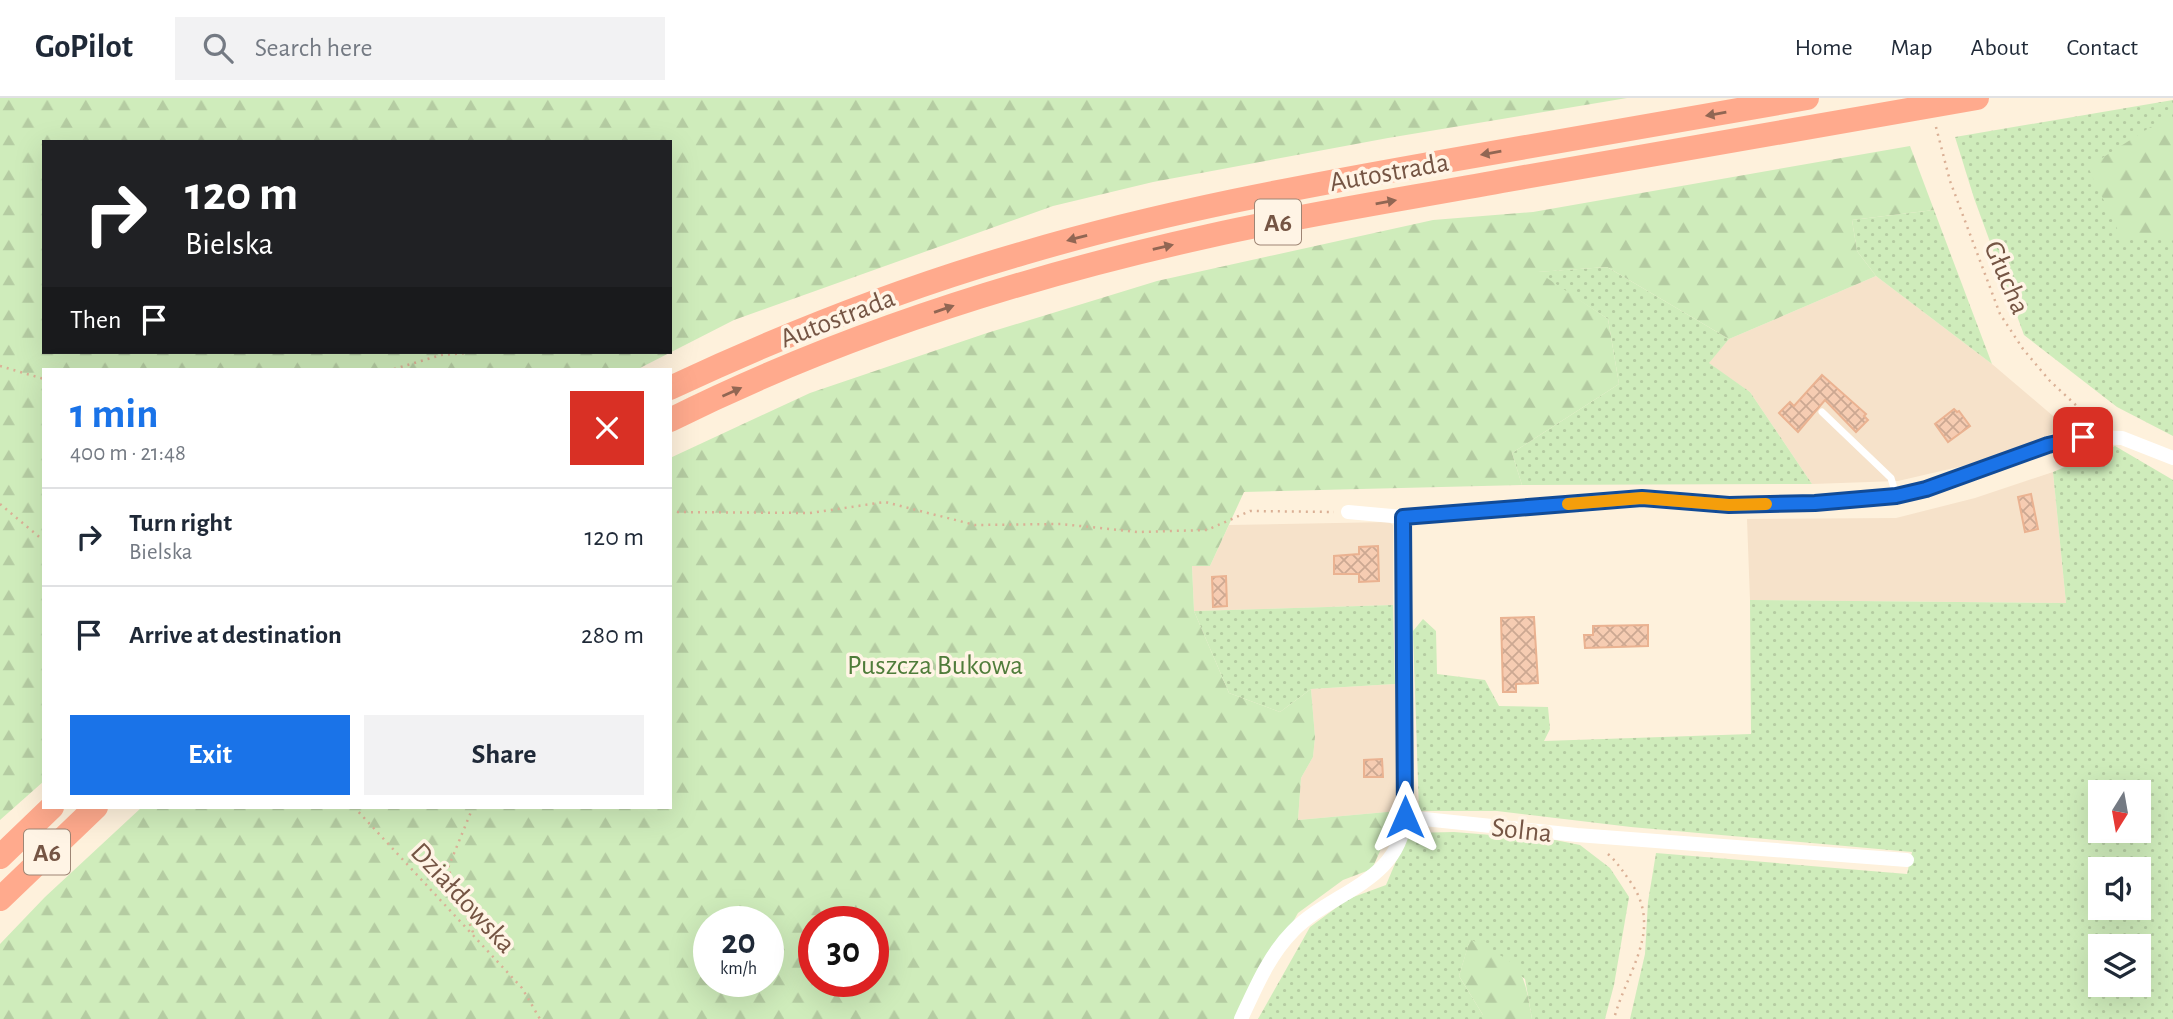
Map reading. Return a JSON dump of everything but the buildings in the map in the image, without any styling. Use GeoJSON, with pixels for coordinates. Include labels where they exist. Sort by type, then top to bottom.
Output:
{"type":"FeatureCollection","features":[{"type":"Feature","properties":{"kind":"highway","name":"Autostrada"},"geometry":{"type":"LineString","coordinates":[[672,387],[802,330],[903,292],[996,261],[1109,229],[1293,189],[1807,98]]}},
{"type":"Feature","properties":{"kind":"highway","name":"Autostrada"},"geometry":{"type":"LineString","coordinates":[[672,419],[785,369],[896,325],[1123,256],[1282,221],[1968,100]]}},
{"type":"Feature","properties":{"kind":"highway","name":"A6"},"geometry":{"type":"LineString","coordinates":[[0,857],[50,809]]}},
{"type":"Feature","properties":{"kind":"highway","name":"A6"},"geometry":{"type":"LineString","coordinates":[[0,899],[94,809]]}},
{"type":"Feature","properties":{"kind":"street"},"geometry":{"type":"LineString","coordinates":[[1348,512],[1403,517],[1642,498],[1729,505],[1815,503],[1896,496],[1926,489],[2057,442],[2083,437],[2111,437],[2150,447],[2173,458]]}},
{"type":"Feature","properties":{"kind":"street"},"geometry":{"type":"LineString","coordinates":[[1241,1019],[1261,976],[1281,945],[1308,918],[1385,865],[1396,852],[1403,837],[1403,517]]}},
{"type":"Feature","properties":{"kind":"street","name":"Solna"},"geometry":{"type":"LineString","coordinates":[[1405,817],[1577,835],[1908,860]]}},
{"type":"Feature","properties":{"kind":"lane"},"geometry":{"type":"LineString","coordinates":[[1822,412],[1891,478],[1896,496]]}},
{"type":"Feature","properties":{"kind":"path","name":"Głucha"},"geometry":{"type":"LineString","coordinates":[[1934,117],[1950,181],[1990,289],[2009,331],[2060,391],[2111,437]]}},
{"type":"Feature","properties":{"kind":"path"},"geometry":{"type":"LineString","coordinates":[[397,368],[441,355],[454,354]]}},
{"type":"Feature","properties":{"kind":"path"},"geometry":{"type":"LineString","coordinates":[[0,366],[42,378]]}},
{"type":"Feature","properties":{"kind":"path"},"geometry":{"type":"LineString","coordinates":[[672,512],[810,513],[885,502],[975,526],[1061,524],[1138,532],[1207,530],[1250,511],[1348,512]]}},
{"type":"Feature","properties":{"kind":"path"},"geometry":{"type":"LineString","coordinates":[[0,504],[42,539]]}},
{"type":"Feature","properties":{"kind":"path","name":"Działdowska"},"geometry":{"type":"LineString","coordinates":[[356,809],[522,988],[540,1019]]}},
{"type":"Feature","properties":{"kind":"path"},"geometry":{"type":"LineString","coordinates":[[472,809],[448,868],[475,938]]}},
{"type":"Feature","properties":{"kind":"path"},"geometry":{"type":"LineString","coordinates":[[1608,854],[1617,862],[1642,899],[1646,921],[1640,949],[1614,1019]]}},
{"type":"Feature","properties":{"kind":"shaded area"},"geometry":{"type":"Polygon","coordinates":[[[1876,276],[1992,364],[2066,427],[2020,448],[1967,465],[1898,481],[1812,484],[1750,392],[1708,363],[1729,339],[1876,276]]]}},
{"type":"Feature","properties":{"kind":"shaded area"},"geometry":{"type":"Polygon","coordinates":[[[2053,472],[2066,603],[1750,600],[1747,519],[1896,518],[1975,498],[2053,472]]]}},
{"type":"Feature","properties":{"kind":"shaded area"},"geometry":{"type":"Polygon","coordinates":[[[1389,522],[1393,525],[1393,605],[1194,611],[1192,565],[1210,566],[1229,525],[1389,522]]]}},
{"type":"Feature","properties":{"kind":"shaded area"},"geometry":{"type":"Polygon","coordinates":[[[1395,684],[1398,811],[1298,820],[1301,778],[1313,757],[1315,737],[1311,689],[1395,684]]]}},
{"type":"Feature","properties":{"kind":"green space"},"geometry":{"type":"Polygon","coordinates":[[[0,98],[1627,98],[1388,138],[1153,182],[1053,206],[734,320],[672,352],[672,140],[42,140],[42,354],[667,354],[640,368],[42,368],[42,783],[0,820],[0,98]]]}},
{"type":"Feature","properties":{"kind":"green space"},"geometry":{"type":"Polygon","coordinates":[[[2173,100],[2173,436],[2117,407],[2024,335],[1974,198],[1955,137],[2173,100]]]}},
{"type":"Feature","properties":{"kind":"green space"},"geometry":{"type":"Polygon","coordinates":[[[2163,119],[2173,122],[2173,237],[2121,237],[2088,167],[2163,119]]]}},
{"type":"Feature","properties":{"kind":"green space","name":"Puszcza Bukowa"},"geometry":{"type":"Polygon","coordinates":[[[1910,146],[1934,210],[1852,220],[1857,251],[1876,276],[1729,339],[1607,267],[1538,272],[1608,319],[1619,384],[1512,453],[1522,485],[1244,492],[1210,566],[1192,566],[1194,611],[1229,693],[1280,712],[1311,689],[1315,737],[1313,757],[1301,778],[1298,820],[1398,811],[1372,869],[1343,880],[1298,913],[1238,1019],[0,1019],[0,944],[45,897],[140,809],[672,809],[672,457],[810,393],[987,333],[1157,281],[1433,220],[1533,212],[1910,146]]]}},
{"type":"Feature","properties":{"kind":"green space"},"geometry":{"type":"Polygon","coordinates":[[[1934,210],[1992,364],[1876,276],[1857,251],[1852,220],[1934,210]]]}},
{"type":"Feature","properties":{"kind":"green space"},"geometry":{"type":"Polygon","coordinates":[[[1607,267],[1729,339],[1709,363],[1750,392],[1812,484],[1522,485],[1512,453],[1619,384],[1608,319],[1536,272],[1607,267]]]}},
{"type":"Feature","properties":{"kind":"green space"},"geometry":{"type":"Polygon","coordinates":[[[2115,446],[2173,480],[2173,1019],[1630,1019],[1645,954],[1648,902],[1656,853],[1907,874],[1912,852],[1631,827],[1497,811],[1419,811],[1413,631],[1423,619],[1436,631],[1437,674],[1485,680],[1499,706],[1548,707],[1550,729],[1544,741],[1751,734],[1750,600],[2066,603],[2053,472],[2115,446]]]}},
{"type":"Feature","properties":{"kind":"green space"},"geometry":{"type":"Polygon","coordinates":[[[1393,605],[1395,684],[1311,689],[1280,712],[1229,693],[1194,611],[1393,605]]]}},
{"type":"Feature","properties":{"kind":"green space"},"geometry":{"type":"Polygon","coordinates":[[[1454,832],[1555,840],[1580,845],[1610,868],[1629,897],[1614,985],[1605,1019],[1532,1019],[1525,979],[1470,940],[1459,976],[1483,1019],[1258,1019],[1310,927],[1348,899],[1386,885],[1408,833],[1454,832]]]}},
{"type":"Feature","properties":{"kind":"green space"},"geometry":{"type":"Polygon","coordinates":[[[1470,939],[1516,967],[1525,986],[1532,1019],[1483,1019],[1459,976],[1470,939]]]}},
{"type":"Feature","properties":{"kind":"slow traffic"},"geometry":{"type":"LineString","coordinates":[[1568,504],[1642,498],[1729,505],[1766,504]]}},
{"type":"Feature","properties":{"kind":"route"},"geometry":{"type":"LineString","coordinates":[[1405,817],[1403,517],[1642,498],[1729,505],[1815,503],[1896,496],[1926,489],[2048,445],[2083,437]]}}]}
